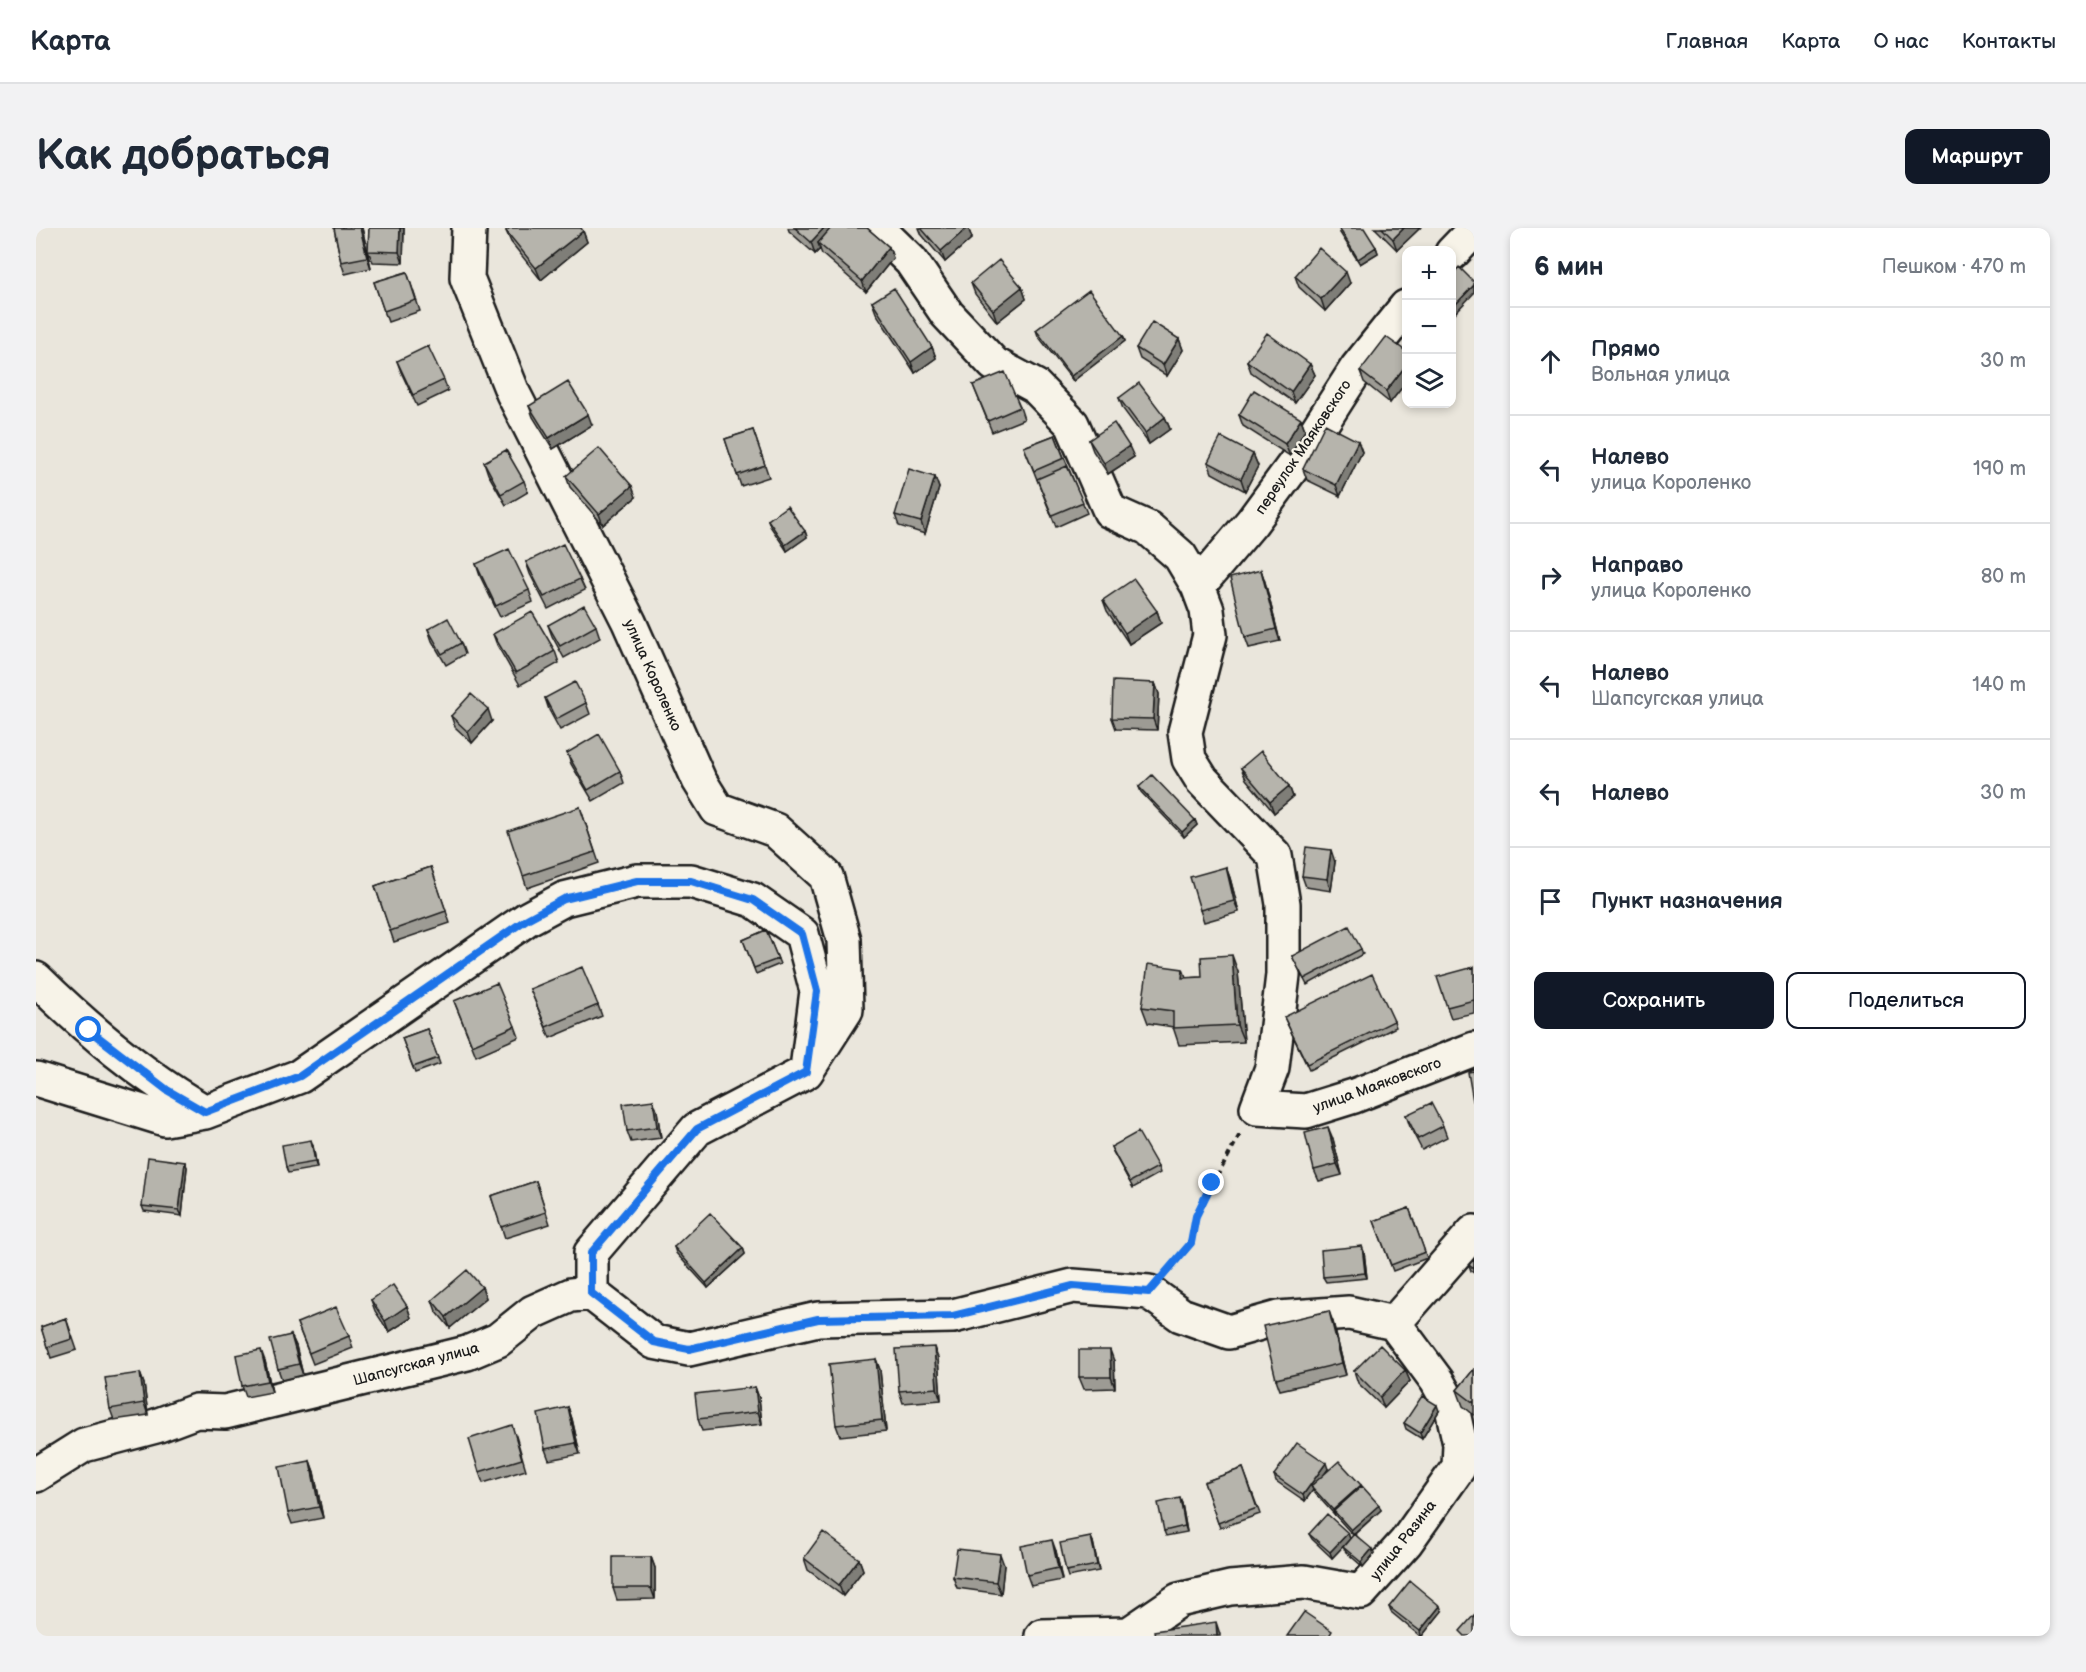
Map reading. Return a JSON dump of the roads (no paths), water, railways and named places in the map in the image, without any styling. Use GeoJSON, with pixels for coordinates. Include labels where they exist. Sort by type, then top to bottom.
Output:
{"type":"FeatureCollection","features":[{"type":"Feature","properties":{"kind":"street","name":"улица Короленко"},"geometry":{"type":"LineString","coordinates":[[469,228],[467,278],[513,393],[629,622],[699,780],[717,809],[775,830],[826,876],[844,940],[846,1010],[806,1072],[697,1129],[591,1253],[591,1293]]}},
{"type":"Feature","properties":{"kind":"street"},"geometry":{"type":"LineString","coordinates":[[877,228],[911,261],[947,314],[994,364],[1035,386],[1072,424],[1110,511],[1148,528],[1180,556],[1198,586]]}},
{"type":"Feature","properties":{"kind":"street"},"geometry":{"type":"LineString","coordinates":[[1456,249],[1474,230]]}},
{"type":"Feature","properties":{"kind":"street","name":"переулок Маяковского"},"geometry":{"type":"LineString","coordinates":[[1198,586],[1252,522],[1302,454],[1357,368],[1402,313]]}},
{"type":"Feature","properties":{"kind":"street","name":"улица Маяковского"},"geometry":{"type":"LineString","coordinates":[[1198,586],[1207,610],[1210,635],[1185,732],[1189,759],[1202,780],[1275,856],[1283,904],[1284,975],[1278,1025],[1272,1068],[1257,1108],[1306,1111],[1354,1096],[1474,1049]]}},
{"type":"Feature","properties":{"kind":"street"},"geometry":{"type":"LineString","coordinates":[[36,1079],[165,1119],[205,1112],[300,1076],[527,919],[564,899],[637,881],[691,881],[753,900],[802,934],[817,991],[806,1072]]}},
{"type":"Feature","properties":{"kind":"street"},"geometry":{"type":"LineString","coordinates":[[36,980],[89,1030],[167,1090],[205,1112]]}},
{"type":"Feature","properties":{"kind":"street"},"geometry":{"type":"LineString","coordinates":[[591,1293],[654,1342],[689,1349],[818,1319],[953,1316],[1073,1286],[1149,1292],[1181,1315],[1229,1332],[1278,1318],[1349,1313],[1394,1323],[1474,1232]]}},
{"type":"Feature","properties":{"kind":"street","name":"Шапсугская улица"},"geometry":{"type":"LineString","coordinates":[[36,1475],[84,1445],[156,1426],[195,1411],[225,1412],[466,1353],[498,1340],[533,1312],[571,1295],[591,1293]]}},
{"type":"Feature","properties":{"kind":"street","name":"улица Разина"},"geometry":{"type":"LineString","coordinates":[[1042,1636],[1129,1634],[1179,1600],[1230,1588],[1304,1582],[1361,1593],[1406,1542],[1459,1467],[1466,1435],[1437,1381],[1394,1323]]}}]}
